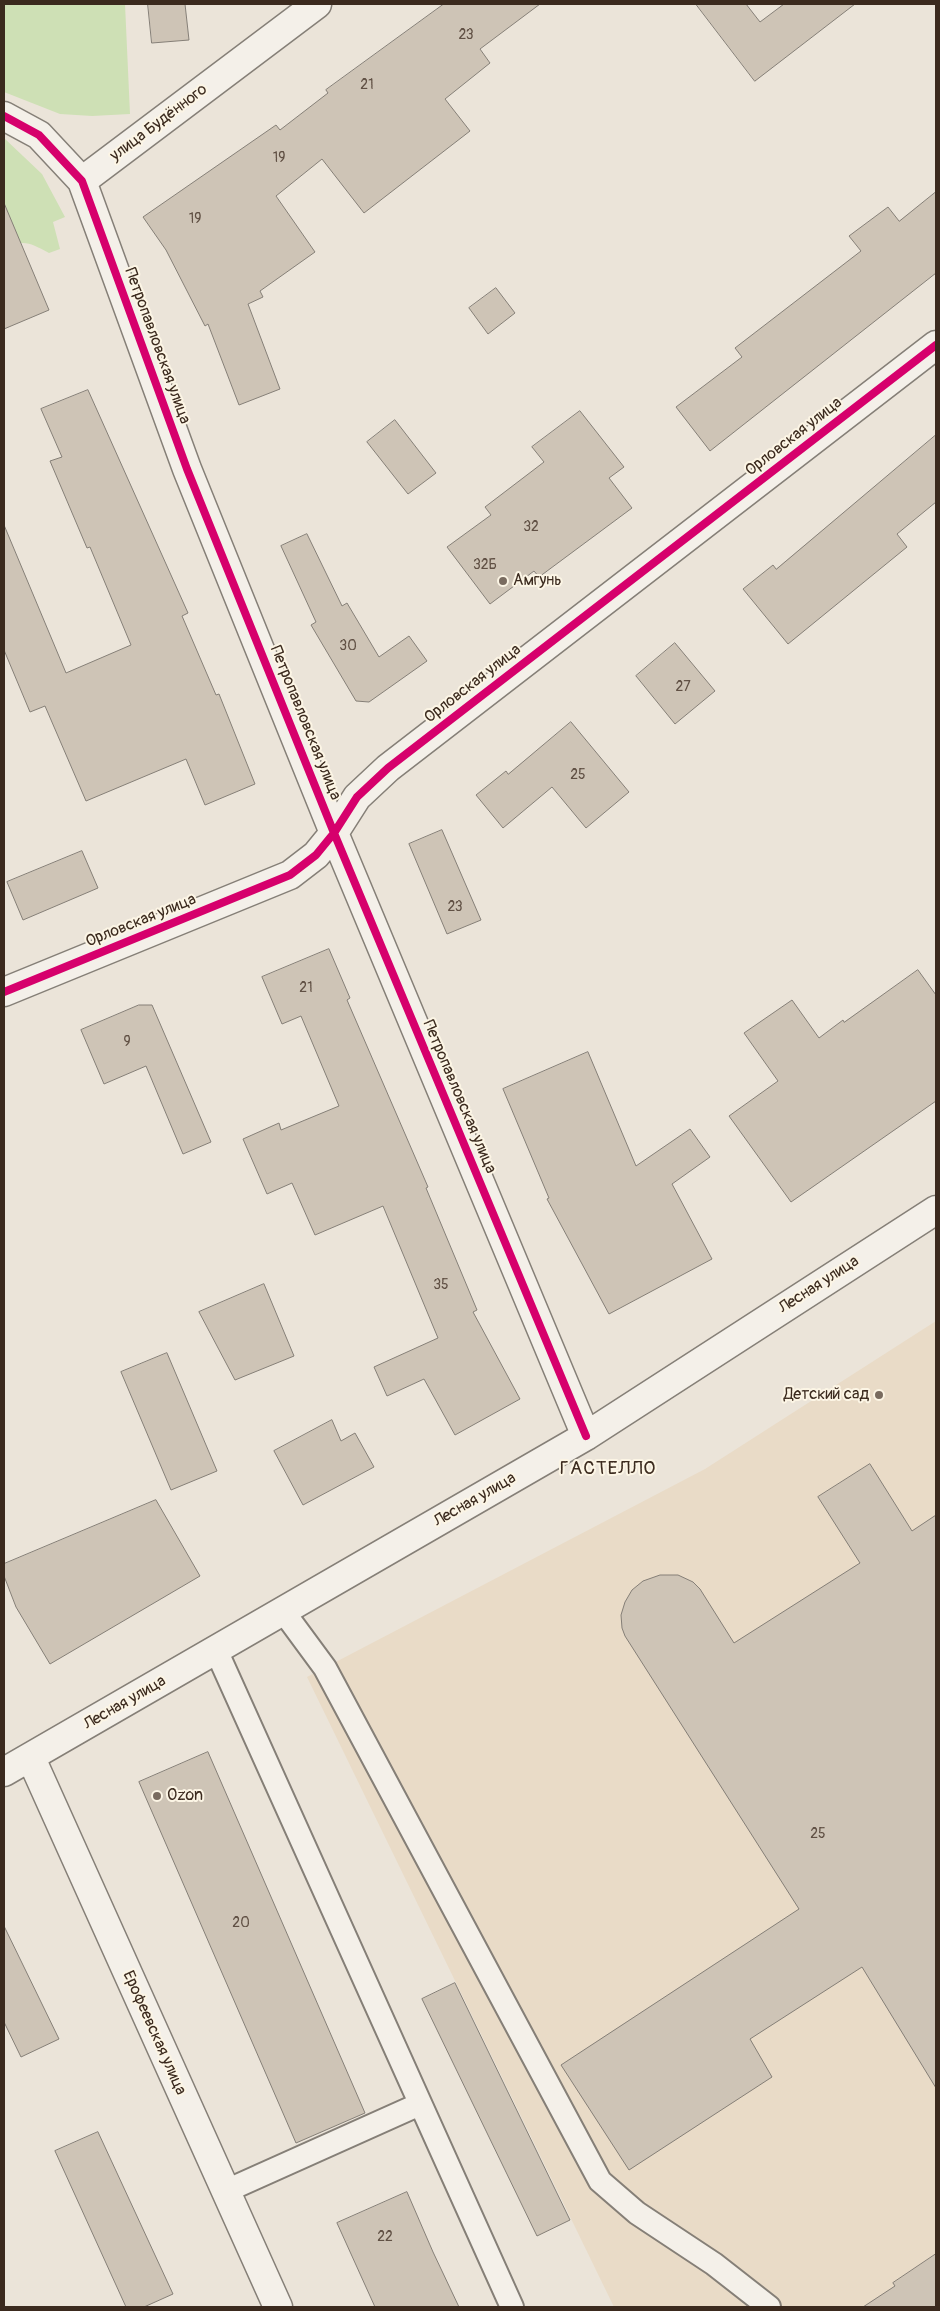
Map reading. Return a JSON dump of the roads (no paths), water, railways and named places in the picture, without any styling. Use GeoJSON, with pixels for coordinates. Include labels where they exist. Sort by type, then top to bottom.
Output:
{"type":"FeatureCollection","features":[{"type":"Feature","properties":{"kind":"street","name":"улица Будённого"},"geometry":{"type":"LineString","coordinates":[[82,181],[317,4]]}},
{"type":"Feature","properties":{"kind":"street"},"geometry":{"type":"LineString","coordinates":[[4,116],[39,135],[82,181]]}},
{"type":"Feature","properties":{"kind":"street","name":"Петропавловская улица"},"geometry":{"type":"LineString","coordinates":[[82,181],[187,469],[334,833],[586,1436]]}},
{"type":"Feature","properties":{"kind":"street","name":"Орловская улица"},"geometry":{"type":"LineString","coordinates":[[4,992],[290,874],[316,855],[334,833],[357,797],[388,768],[936,345]]}},
{"type":"Feature","properties":{"kind":"street","name":"Лесная улица"},"geometry":{"type":"LineString","coordinates":[[4,1772],[586,1436],[936,1210]]}},
{"type":"Feature","properties":{"kind":"street","name":"Ерофеевская улица"},"geometry":{"type":"LineString","coordinates":[[30,1758],[278,2307]]}},
{"type":"Feature","properties":{"kind":"lane"},"geometry":{"type":"LineString","coordinates":[[283,1611],[324,1668],[600,2182],[637,2213],[714,2264],[769,2307]]}},
{"type":"Feature","properties":{"kind":"lane"},"geometry":{"type":"LineString","coordinates":[[216,1650],[512,2307]]}},
{"type":"Feature","properties":{"kind":"lane"},"geometry":{"type":"LineString","coordinates":[[226,2192],[420,2104]]}},
{"type":"Feature","properties":{"kind":"place","name":"Амгунь"},"geometry":{"type":"Point","coordinates":[503,581]}},
{"type":"Feature","properties":{"kind":"place","name":"Детский сад"},"geometry":{"type":"Point","coordinates":[879,1395]}},
{"type":"Feature","properties":{"kind":"place","name":"Ozon"},"geometry":{"type":"Point","coordinates":[157,1796]}},
{"type":"Feature","properties":{"kind":"district","name":"ГАСТЕЛЛО"},"geometry":{"type":"Point","coordinates":[608,1469]}}]}
